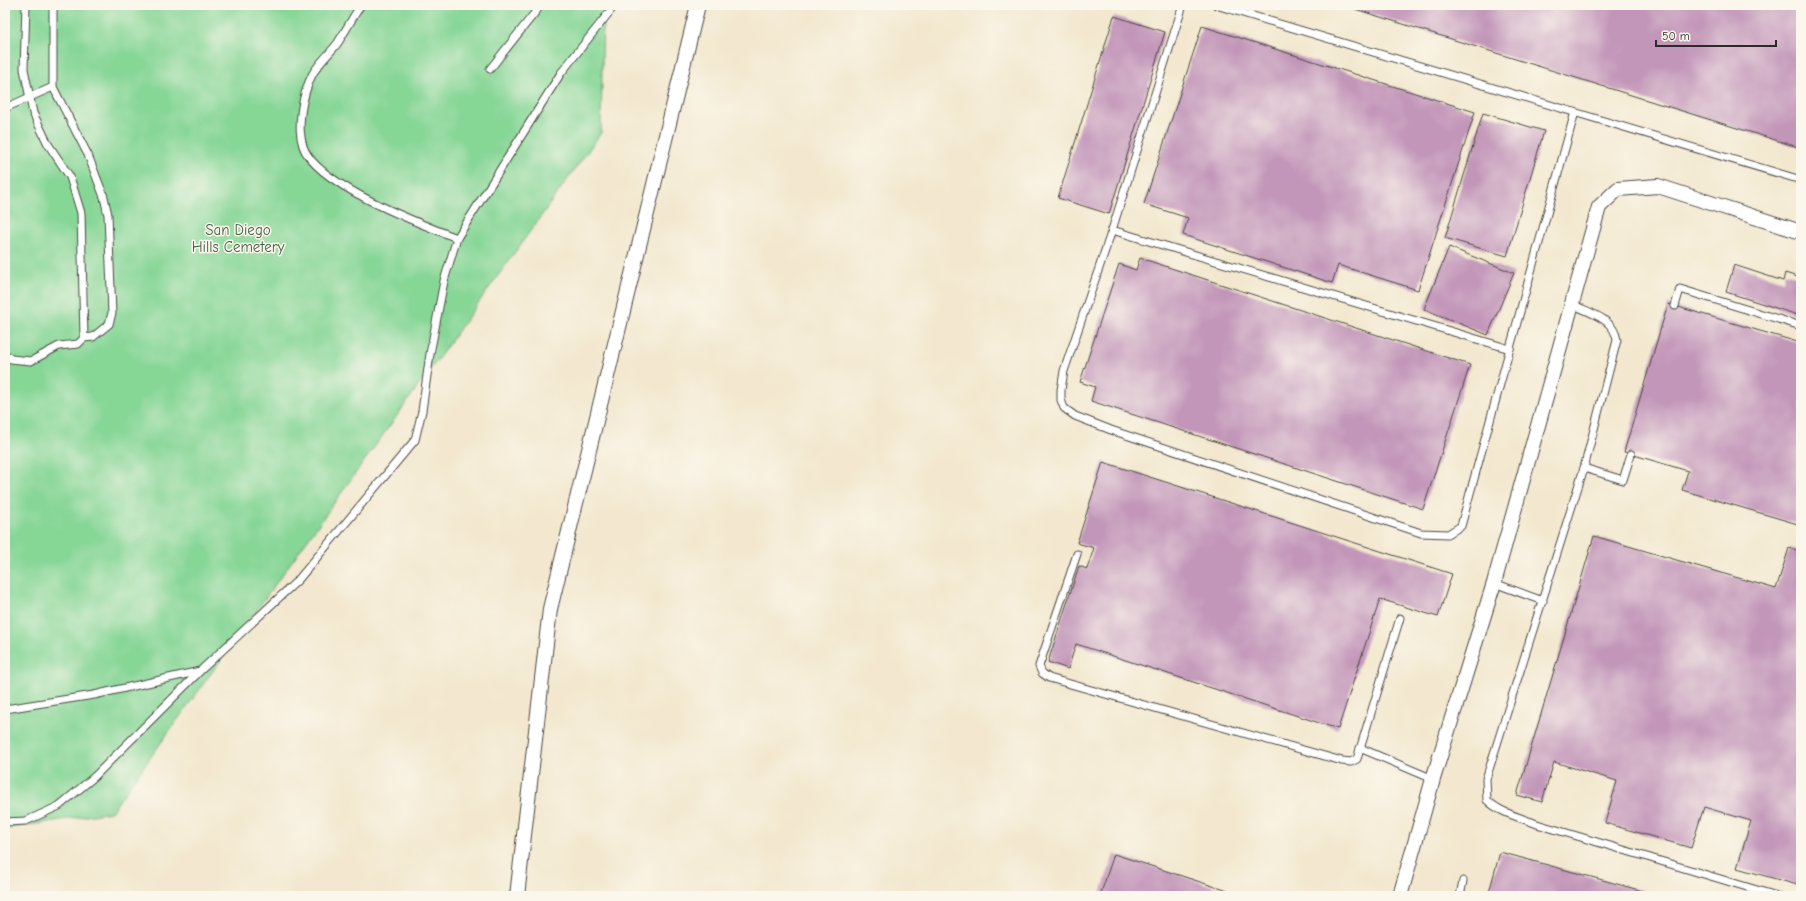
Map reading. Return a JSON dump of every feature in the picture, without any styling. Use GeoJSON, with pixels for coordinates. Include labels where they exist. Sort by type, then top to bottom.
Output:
{"type":"FeatureCollection","features":[{"type":"Feature","properties":{"kind":"street"},"geometry":{"type":"LineString","coordinates":[[517,896],[550,609],[698,5]]}},
{"type":"Feature","properties":{"kind":"street"},"geometry":{"type":"LineString","coordinates":[[1400,896],[1433,779],[1494,583],[1599,207],[1618,189],[1658,186],[1801,232]]}},
{"type":"Feature","properties":{"kind":"lane"},"geometry":{"type":"LineString","coordinates":[[26,5],[24,69],[31,96],[33,114],[48,144],[70,177],[81,213],[84,338]]}},
{"type":"Feature","properties":{"kind":"lane"},"geometry":{"type":"LineString","coordinates":[[5,354],[12,359],[31,361],[59,346],[78,344],[84,338],[93,337],[109,324],[112,313],[108,214],[104,197],[88,155],[53,87],[53,5]]}},
{"type":"Feature","properties":{"kind":"lane"},"geometry":{"type":"LineString","coordinates":[[361,5],[337,43],[312,74],[303,100],[300,128],[303,147],[316,165],[346,188],[410,220],[457,238]]}},
{"type":"Feature","properties":{"kind":"lane"},"geometry":{"type":"LineString","coordinates":[[490,69],[540,5]]}},
{"type":"Feature","properties":{"kind":"lane"},"geometry":{"type":"LineString","coordinates":[[5,822],[26,821],[59,806],[94,777],[200,671],[298,580],[415,440],[444,280],[457,238],[561,74],[611,10],[612,5]]}},
{"type":"Feature","properties":{"kind":"lane"},"geometry":{"type":"LineString","coordinates":[[1183,5],[1112,230],[1064,371],[1061,400],[1064,408],[1075,416],[1111,430],[1421,534],[1448,534],[1461,526],[1575,112]]}},
{"type":"Feature","properties":{"kind":"lane"},"geometry":{"type":"LineString","coordinates":[[1216,5],[1801,180]]}},
{"type":"Feature","properties":{"kind":"lane"},"geometry":{"type":"LineString","coordinates":[[5,108],[53,87]]}},
{"type":"Feature","properties":{"kind":"lane"},"geometry":{"type":"LineString","coordinates":[[1112,230],[1510,350]]}},
{"type":"Feature","properties":{"kind":"lane"},"geometry":{"type":"LineString","coordinates":[[1675,306],[1680,289],[1801,326]]}},
{"type":"Feature","properties":{"kind":"lane"},"geometry":{"type":"LineString","coordinates":[[1572,304],[1608,322],[1616,333],[1617,340],[1584,468],[1486,780],[1486,800],[1506,813],[1537,824],[1777,896]]}},
{"type":"Feature","properties":{"kind":"lane"},"geometry":{"type":"LineString","coordinates":[[1584,468],[1623,480],[1631,454]]}},
{"type":"Feature","properties":{"kind":"lane"},"geometry":{"type":"LineString","coordinates":[[1077,554],[1039,666],[1042,673],[1049,678],[1342,762],[1351,762],[1356,760],[1400,618]]}},
{"type":"Feature","properties":{"kind":"lane"},"geometry":{"type":"LineString","coordinates":[[1494,583],[1542,601]]}},
{"type":"Feature","properties":{"kind":"lane"},"geometry":{"type":"LineString","coordinates":[[5,709],[94,695],[200,671]]}},
{"type":"Feature","properties":{"kind":"lane"},"geometry":{"type":"LineString","coordinates":[[1360,748],[1433,779]]}},
{"type":"Feature","properties":{"kind":"lane"},"geometry":{"type":"LineString","coordinates":[[1460,896],[1463,881]]}},
{"type":"Feature","properties":{"kind":"green space","name":"San Diego Hills Cemetery"},"geometry":{"type":"Polygon","coordinates":[[[5,5],[603,5],[601,133],[111,812],[5,829],[5,5]]]}},
{"type":"Feature","properties":{"kind":"building"},"geometry":{"type":"Polygon","coordinates":[[[1342,5],[1801,5],[1801,148],[1342,5]]]}},
{"type":"Feature","properties":{"kind":"building"},"geometry":{"type":"Polygon","coordinates":[[[1114,16],[1165,32],[1109,214],[1058,198],[1114,16]]]}},
{"type":"Feature","properties":{"kind":"building"},"geometry":{"type":"Polygon","coordinates":[[[1202,26],[1475,112],[1418,290],[1338,265],[1332,283],[1183,235],[1188,218],[1144,204],[1202,26]]]}},
{"type":"Feature","properties":{"kind":"building"},"geometry":{"type":"Polygon","coordinates":[[[1483,113],[1544,131],[1507,256],[1445,238],[1483,113]]]}},
{"type":"Feature","properties":{"kind":"building"},"geometry":{"type":"Polygon","coordinates":[[[1449,247],[1514,273],[1488,335],[1424,309],[1449,247]]]}},
{"type":"Feature","properties":{"kind":"building"},"geometry":{"type":"Polygon","coordinates":[[[1140,258],[1470,365],[1423,509],[1091,401],[1095,387],[1080,382],[1119,264],[1136,270],[1140,258]]]}},
{"type":"Feature","properties":{"kind":"building"},"geometry":{"type":"Polygon","coordinates":[[[1734,265],[1783,281],[1785,273],[1801,278],[1801,316],[1726,292],[1734,265]]]}},
{"type":"Feature","properties":{"kind":"building"},"geometry":{"type":"Polygon","coordinates":[[[1668,304],[1801,343],[1801,525],[1682,490],[1688,471],[1624,452],[1668,304]]]}},
{"type":"Feature","properties":{"kind":"building"},"geometry":{"type":"Polygon","coordinates":[[[1103,462],[1452,574],[1438,617],[1380,599],[1338,729],[1076,644],[1068,669],[1048,662],[1079,566],[1087,569],[1094,548],[1077,543],[1103,462]]]}},
{"type":"Feature","properties":{"kind":"building"},"geometry":{"type":"Polygon","coordinates":[[[1594,536],[1776,589],[1789,548],[1801,551],[1801,886],[1737,868],[1751,821],[1704,807],[1691,848],[1605,823],[1617,781],[1554,762],[1542,802],[1517,795],[1594,536]]]}},
{"type":"Feature","properties":{"kind":"building"},"geometry":{"type":"Polygon","coordinates":[[[1500,852],[1661,896],[1488,896],[1500,852]]]}},
{"type":"Feature","properties":{"kind":"building"},"geometry":{"type":"Polygon","coordinates":[[[1114,854],[1231,892],[1230,896],[1100,896],[1114,854]]]}}]}
